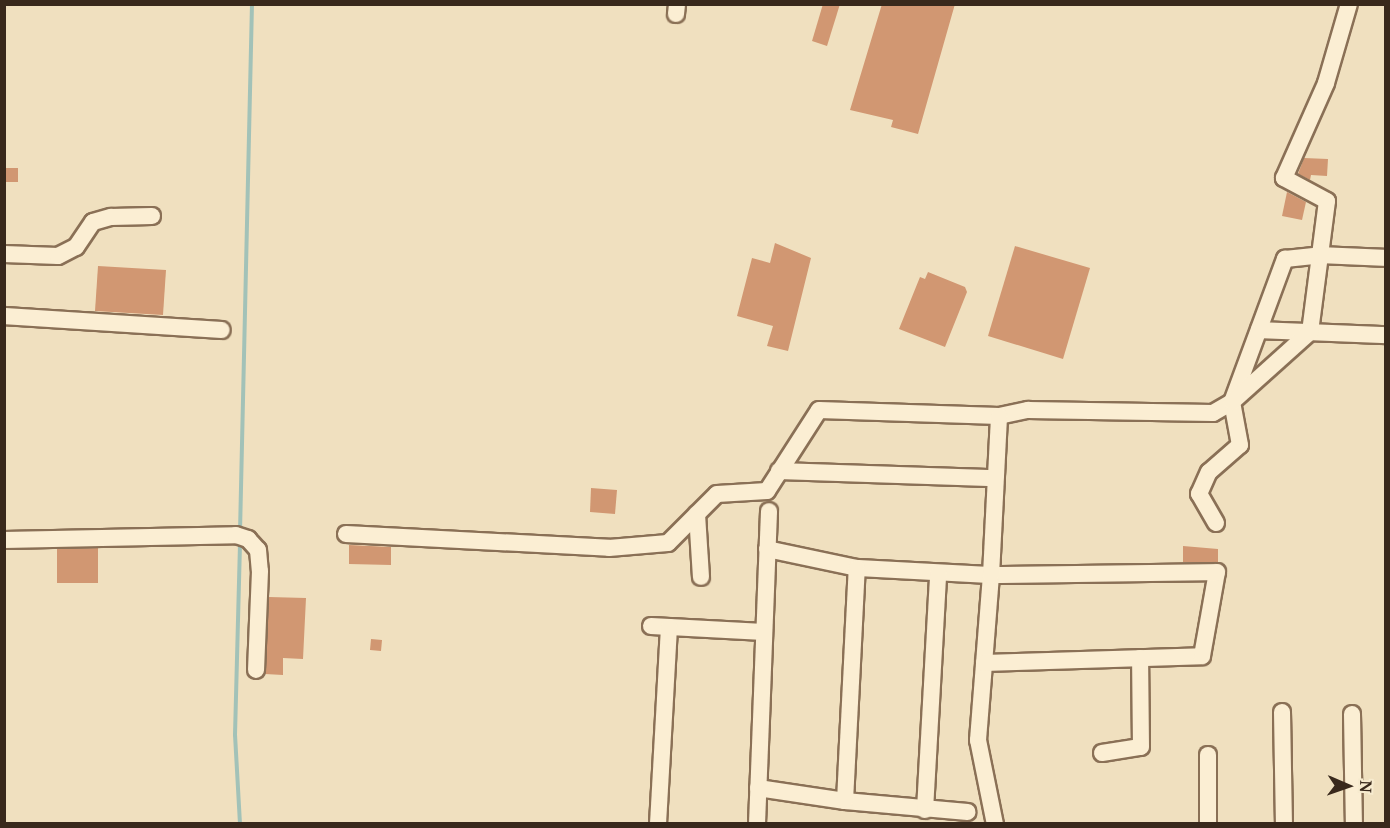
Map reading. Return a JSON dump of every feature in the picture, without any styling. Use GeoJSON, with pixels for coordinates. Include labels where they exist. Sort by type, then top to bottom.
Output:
{"type":"FeatureCollection","features":[{"type":"Feature","properties":{"kind":"street"},"geometry":{"type":"LineString","coordinates":[[346,534],[609,548],[668,543],[717,494],[767,492],[819,410],[999,416],[1028,410],[1213,413],[1232,402],[1310,333],[1327,201],[1284,178],[1326,83],[1349,4]]}},
{"type":"Feature","properties":{"kind":"street"},"geometry":{"type":"LineString","coordinates":[[4,254],[58,256],[76,247],[93,222],[111,217],[152,216]]}},
{"type":"Feature","properties":{"kind":"street"},"geometry":{"type":"LineString","coordinates":[[1216,523],[1199,494],[1209,472],[1240,445],[1232,402],[1285,259],[1321,255],[1386,258]]}},
{"type":"Feature","properties":{"kind":"street"},"geometry":{"type":"LineString","coordinates":[[4,316],[222,330]]}},
{"type":"Feature","properties":{"kind":"street"},"geometry":{"type":"LineString","coordinates":[[1258,330],[1386,335]]}},
{"type":"Feature","properties":{"kind":"street"},"geometry":{"type":"LineString","coordinates":[[995,824],[978,740],[991,575],[999,416]]}},
{"type":"Feature","properties":{"kind":"street"},"geometry":{"type":"LineString","coordinates":[[779,471],[995,478]]}},
{"type":"Feature","properties":{"kind":"street"},"geometry":{"type":"LineString","coordinates":[[756,824],[769,511]]}},
{"type":"Feature","properties":{"kind":"street"},"geometry":{"type":"LineString","coordinates":[[697,514],[702,577]]}},
{"type":"Feature","properties":{"kind":"street"},"geometry":{"type":"LineString","coordinates":[[4,540],[241,536],[258,550],[260,571],[256,670]]}},
{"type":"Feature","properties":{"kind":"street"},"geometry":{"type":"LineString","coordinates":[[767,549],[857,568],[938,574],[1217,572],[1202,656],[984,663]]}},
{"type":"Feature","properties":{"kind":"street"},"geometry":{"type":"LineString","coordinates":[[845,801],[857,568]]}},
{"type":"Feature","properties":{"kind":"street"},"geometry":{"type":"LineString","coordinates":[[926,810],[938,574]]}},
{"type":"Feature","properties":{"kind":"street"},"geometry":{"type":"LineString","coordinates":[[651,626],[764,632]]}},
{"type":"Feature","properties":{"kind":"street"},"geometry":{"type":"LineString","coordinates":[[658,824],[669,627]]}},
{"type":"Feature","properties":{"kind":"street"},"geometry":{"type":"LineString","coordinates":[[1102,753],[1140,747],[1140,658]]}},
{"type":"Feature","properties":{"kind":"street"},"geometry":{"type":"LineString","coordinates":[[1282,712],[1284,824]]}},
{"type":"Feature","properties":{"kind":"street"},"geometry":{"type":"LineString","coordinates":[[1352,714],[1354,824]]}},
{"type":"Feature","properties":{"kind":"street"},"geometry":{"type":"LineString","coordinates":[[1208,755],[1208,824]]}},
{"type":"Feature","properties":{"kind":"street"},"geometry":{"type":"LineString","coordinates":[[758,788],[845,801],[968,812]]}},
{"type":"Feature","properties":{"kind":"building"},"geometry":{"type":"Polygon","coordinates":[[[823,4],[840,4],[827,46],[812,41],[823,4]]]}},
{"type":"Feature","properties":{"kind":"building"},"geometry":{"type":"Polygon","coordinates":[[[882,4],[955,4],[918,134],[891,127],[893,120],[850,110],[882,4]]]}},
{"type":"Feature","properties":{"kind":"building"},"geometry":{"type":"Polygon","coordinates":[[[1304,158],[1328,159],[1327,176],[1311,175],[1310,180],[1298,174],[1304,158]]]}},
{"type":"Feature","properties":{"kind":"building"},"geometry":{"type":"Polygon","coordinates":[[[4,168],[18,168],[18,182],[4,182],[4,168]]]}},
{"type":"Feature","properties":{"kind":"building"},"geometry":{"type":"Polygon","coordinates":[[[1287,192],[1306,202],[1302,220],[1282,216],[1287,192]]]}},
{"type":"Feature","properties":{"kind":"building"},"geometry":{"type":"Polygon","coordinates":[[[775,243],[811,258],[788,351],[767,346],[773,326],[737,316],[752,258],[770,263],[775,243]]]}},
{"type":"Feature","properties":{"kind":"building"},"geometry":{"type":"Polygon","coordinates":[[[1015,246],[1090,268],[1063,359],[988,336],[1015,246]]]}},
{"type":"Feature","properties":{"kind":"building"},"geometry":{"type":"Polygon","coordinates":[[[98,266],[166,270],[163,315],[95,311],[98,266]]]}},
{"type":"Feature","properties":{"kind":"building"},"geometry":{"type":"Polygon","coordinates":[[[928,272],[965,287],[967,292],[945,347],[899,329],[920,277],[925,279],[928,272]]]}},
{"type":"Feature","properties":{"kind":"building"},"geometry":{"type":"Polygon","coordinates":[[[591,488],[617,490],[615,514],[590,512],[591,488]]]}},
{"type":"Feature","properties":{"kind":"building"},"geometry":{"type":"Polygon","coordinates":[[[349,545],[391,547],[391,565],[349,564],[349,545]]]}},
{"type":"Feature","properties":{"kind":"building"},"geometry":{"type":"Polygon","coordinates":[[[1183,546],[1218,549],[1218,562],[1183,562],[1183,546]]]}},
{"type":"Feature","properties":{"kind":"building"},"geometry":{"type":"Polygon","coordinates":[[[98,548],[98,583],[57,583],[57,549],[98,548]]]}},
{"type":"Feature","properties":{"kind":"building"},"geometry":{"type":"Polygon","coordinates":[[[269,597],[306,598],[303,659],[283,658],[283,675],[265,674],[269,597]]]}},
{"type":"Feature","properties":{"kind":"building"},"geometry":{"type":"Polygon","coordinates":[[[371,639],[382,640],[381,651],[370,650],[371,639]]]}},
{"type":"Feature","properties":{"kind":"waterway"},"geometry":{"type":"LineString","coordinates":[[240,532],[252,4]]}},
{"type":"Feature","properties":{"kind":"waterway"},"geometry":{"type":"LineString","coordinates":[[240,542],[235,735],[240,824]]}}]}
